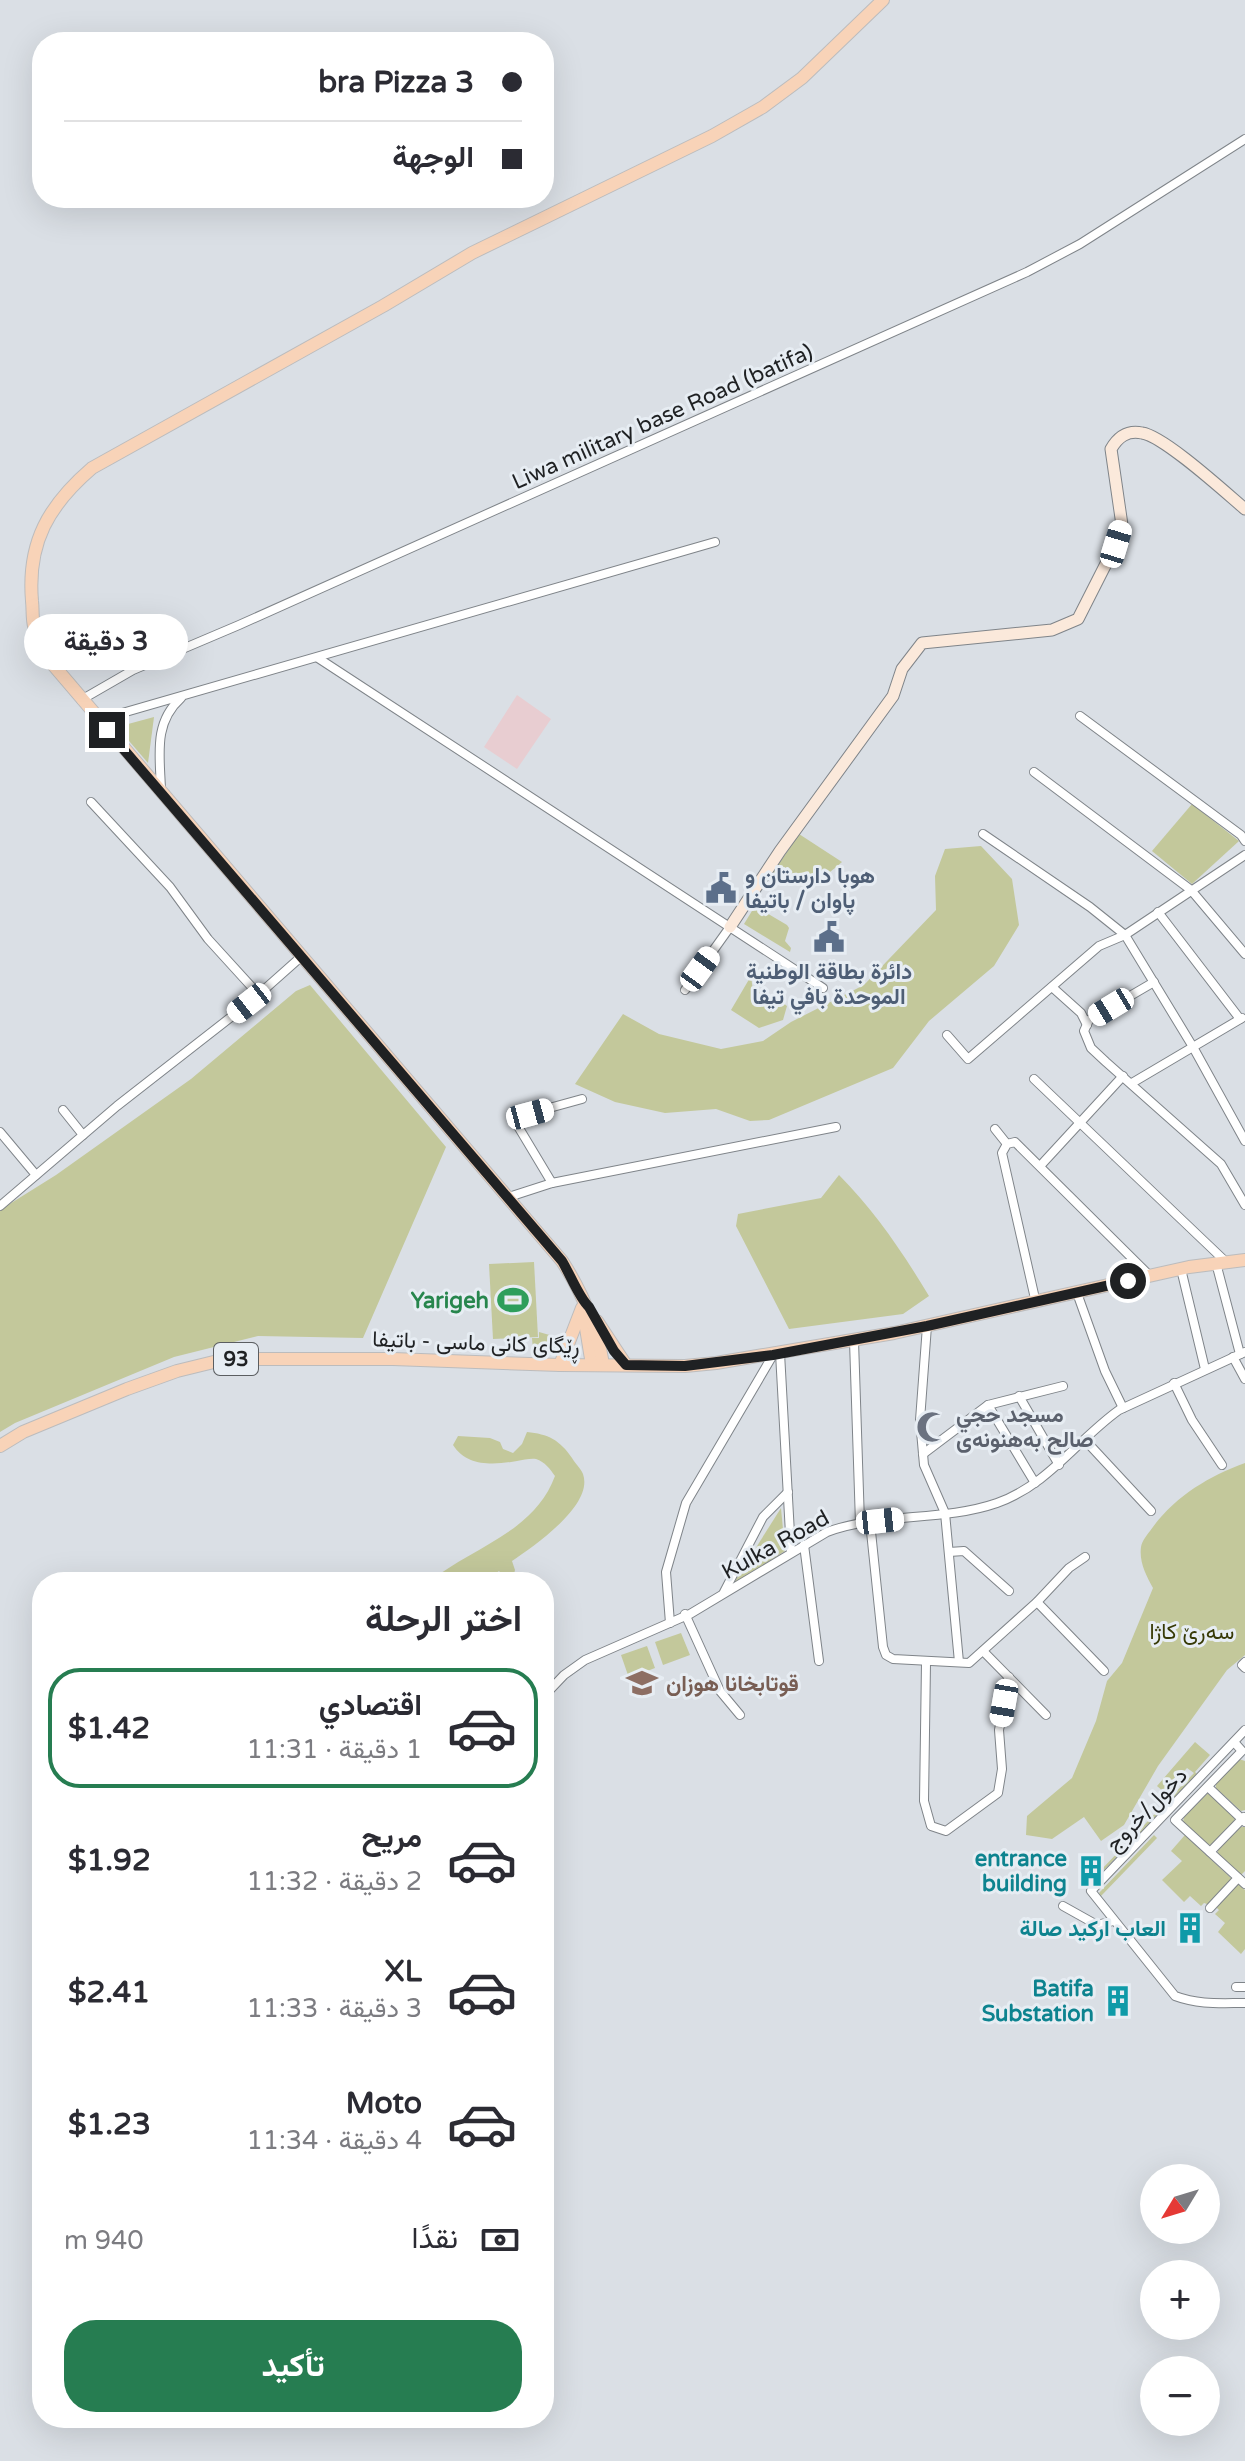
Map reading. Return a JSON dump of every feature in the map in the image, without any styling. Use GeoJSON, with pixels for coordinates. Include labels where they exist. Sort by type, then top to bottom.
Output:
{"type":"FeatureCollection","features":[{"type":"Feature","properties":{"kind":"main road"},"geometry":{"type":"LineString","coordinates":[[598,1365],[576,1282],[562,1261],[49,660],[34,625],[31,588],[33,555],[47,519],[67,490],[92,468],[472,253],[712,136],[763,107],[802,78],[883,0]]}},
{"type":"Feature","properties":{"kind":"main road","name":"ڕێگای کانی ماسی - باتيفا"},"geometry":{"type":"LineString","coordinates":[[0,1446],[23,1432],[127,1389],[177,1371],[226,1359],[393,1359],[685,1366],[854,1341],[1181,1269],[1245,1260]]}},
{"type":"Feature","properties":{"kind":"main road"},"geometry":{"type":"LineString","coordinates":[[583,1306],[589,1307],[614,1351],[626,1365]]}},
{"type":"Feature","properties":{"kind":"main road"},"geometry":{"type":"LineString","coordinates":[[560,1365],[583,1306]]}},
{"type":"Feature","properties":{"kind":"street","name":"Liwa military base Road (batifa)"},"geometry":{"type":"LineString","coordinates":[[81,700],[133,670],[1027,272],[1080,244],[1245,139]]}},
{"type":"Feature","properties":{"kind":"street"},"geometry":{"type":"LineString","coordinates":[[685,990],[780,851],[893,696],[902,669],[922,643],[1052,630],[1078,619],[1116,544],[1122,525],[1111,449],[1117,440],[1126,433],[1146,433],[1191,463],[1245,509]]}},
{"type":"Feature","properties":{"kind":"street"},"geometry":{"type":"LineString","coordinates":[[98,720],[715,542]]}},
{"type":"Feature","properties":{"kind":"street"},"geometry":{"type":"LineString","coordinates":[[318,658],[823,988]]}},
{"type":"Feature","properties":{"kind":"street"},"geometry":{"type":"LineString","coordinates":[[161,790],[160,731],[172,706],[182,697]]}},
{"type":"Feature","properties":{"kind":"street"},"geometry":{"type":"LineString","coordinates":[[1080,716],[1245,841]]}},
{"type":"Feature","properties":{"kind":"street"},"geometry":{"type":"LineString","coordinates":[[1034,772],[1191,890],[1245,954]]}},
{"type":"Feature","properties":{"kind":"street"},"geometry":{"type":"LineString","coordinates":[[91,802],[170,887],[208,939],[259,995]]}},
{"type":"Feature","properties":{"kind":"street"},"geometry":{"type":"LineString","coordinates":[[983,834],[1090,907],[1125,935],[1245,1141]]}},
{"type":"Feature","properties":{"kind":"street"},"geometry":{"type":"LineString","coordinates":[[947,1035],[968,1059],[1099,946],[1125,935],[1245,855]]}},
{"type":"Feature","properties":{"kind":"street"},"geometry":{"type":"LineString","coordinates":[[1132,1083],[1243,1018],[1158,912]]}},
{"type":"Feature","properties":{"kind":"street"},"geometry":{"type":"LineString","coordinates":[[0,1206],[83,1135],[259,995],[302,956]]}},
{"type":"Feature","properties":{"kind":"street"},"geometry":{"type":"LineString","coordinates":[[1154,982],[1089,1020],[1084,1031],[1091,1048],[1221,1164],[1245,1205]]}},
{"type":"Feature","properties":{"kind":"street"},"geometry":{"type":"LineString","coordinates":[[1052,987],[1081,1013],[1087,1025]]}},
{"type":"Feature","properties":{"kind":"street"},"geometry":{"type":"LineString","coordinates":[[1041,1165],[1123,1076]]}},
{"type":"Feature","properties":{"kind":"street"},"geometry":{"type":"LineString","coordinates":[[1034,1079],[1220,1262],[1245,1379]]}},
{"type":"Feature","properties":{"kind":"street"},"geometry":{"type":"LineString","coordinates":[[552,1183],[513,1118],[582,1099]]}},
{"type":"Feature","properties":{"kind":"street"},"geometry":{"type":"LineString","coordinates":[[63,1110],[83,1135]]}},
{"type":"Feature","properties":{"kind":"street"},"geometry":{"type":"LineString","coordinates":[[509,1197],[552,1183],[836,1127]]}},
{"type":"Feature","properties":{"kind":"street"},"geometry":{"type":"LineString","coordinates":[[995,1129],[1007,1144]]}},
{"type":"Feature","properties":{"kind":"street"},"geometry":{"type":"LineString","coordinates":[[0,1132],[36,1175]]}},
{"type":"Feature","properties":{"kind":"street"},"geometry":{"type":"LineString","coordinates":[[1036,1303],[1002,1153],[1007,1144],[1015,1142],[1150,1276]]}},
{"type":"Feature","properties":{"kind":"street"},"geometry":{"type":"LineString","coordinates":[[1181,1269],[1205,1369]]}},
{"type":"Feature","properties":{"kind":"street"},"geometry":{"type":"LineString","coordinates":[[1077,1293],[1105,1371],[1123,1408]]}},
{"type":"Feature","properties":{"kind":"street"},"geometry":{"type":"LineString","coordinates":[[927,1326],[920,1420],[924,1465],[945,1513],[959,1662]]}},
{"type":"Feature","properties":{"kind":"street"},"geometry":{"type":"LineString","coordinates":[[854,1341],[865,1522],[886,1655],[893,1659],[926,1663],[969,1663],[1037,1602],[1069,1568],[1085,1557]]}},
{"type":"Feature","properties":{"kind":"street"},"geometry":{"type":"LineString","coordinates":[[776,1354],[791,1552]]}},
{"type":"Feature","properties":{"kind":"street"},"geometry":{"type":"LineString","coordinates":[[670,1623],[666,1572],[686,1503],[776,1354]]}},
{"type":"Feature","properties":{"kind":"street","name":"Kulka Road"},"geometry":{"type":"LineString","coordinates":[[554,1686],[585,1660],[670,1623],[827,1532],[865,1522],[945,1513],[996,1503],[1035,1483],[1123,1408],[1239,1354]]}},
{"type":"Feature","properties":{"kind":"street"},"geometry":{"type":"LineString","coordinates":[[1174,1383],[1192,1420],[1222,1465]]}},
{"type":"Feature","properties":{"kind":"street"},"geometry":{"type":"LineString","coordinates":[[923,1454],[988,1405],[1063,1386]]}},
{"type":"Feature","properties":{"kind":"street"},"geometry":{"type":"LineString","coordinates":[[1019,1396],[1059,1465]]}},
{"type":"Feature","properties":{"kind":"street"},"geometry":{"type":"LineString","coordinates":[[988,1405],[1035,1483]]}},
{"type":"Feature","properties":{"kind":"street"},"geometry":{"type":"LineString","coordinates":[[1085,1440],[1151,1511]]}},
{"type":"Feature","properties":{"kind":"street"},"geometry":{"type":"LineString","coordinates":[[722,1595],[763,1517],[788,1492]]}},
{"type":"Feature","properties":{"kind":"street"},"geometry":{"type":"LineString","coordinates":[[804,1545],[819,1661]]}},
{"type":"Feature","properties":{"kind":"street"},"geometry":{"type":"LineString","coordinates":[[949,1552],[964,1551],[1009,1591]]}},
{"type":"Feature","properties":{"kind":"street"},"geometry":{"type":"LineString","coordinates":[[1037,1602],[1104,1671]]}},
{"type":"Feature","properties":{"kind":"street"},"geometry":{"type":"LineString","coordinates":[[686,1614],[720,1691],[740,1715]]}},
{"type":"Feature","properties":{"kind":"street"},"geometry":{"type":"LineString","coordinates":[[983,1651],[1046,1715]]}},
{"type":"Feature","properties":{"kind":"street"},"geometry":{"type":"LineString","coordinates":[[926,1663],[924,1801],[931,1826],[946,1831],[998,1793],[1002,1769],[999,1730],[1009,1677]]}},
{"type":"Feature","properties":{"kind":"street"},"geometry":{"type":"LineString","coordinates":[[1210,1908],[1242,1880],[1175,1820],[1244,1753],[1234,1742],[1245,1730]]}},
{"type":"Feature","properties":{"kind":"street","name":"دخول/خروج"},"geometry":{"type":"LineString","coordinates":[[1113,1921],[1091,1891],[1234,1742]]}},
{"type":"Feature","properties":{"kind":"street"},"geometry":{"type":"LineString","coordinates":[[1208,1787],[1244,1819],[1210,1852]]}},
{"type":"Feature","properties":{"kind":"street"},"geometry":{"type":"LineString","coordinates":[[1063,1906],[1097,1925],[1113,1921],[1175,1996],[1213,2004],[1245,2003]]}},
{"type":"Feature","properties":{"kind":"shaded area"},"geometry":{"type":"Polygon","coordinates":[[[517,695],[551,719],[517,769],[484,747],[517,695]]]}},
{"type":"Feature","properties":{"kind":"green space"},"geometry":{"type":"Polygon","coordinates":[[[154,717],[148,763],[117,727],[154,717]]]}},
{"type":"Feature","properties":{"kind":"green space"},"geometry":{"type":"Polygon","coordinates":[[[1192,804],[1239,841],[1192,884],[1152,851],[1192,804]]]}},
{"type":"Feature","properties":{"kind":"green space"},"geometry":{"type":"Polygon","coordinates":[[[799,834],[842,862],[824,877],[809,884],[793,884],[770,877],[799,834]]]}},
{"type":"Feature","properties":{"kind":"green space"},"geometry":{"type":"Polygon","coordinates":[[[981,846],[1012,879],[1019,925],[994,966],[929,1021],[893,1068],[769,1120],[750,1121],[716,1109],[665,1113],[615,1102],[575,1084],[623,1014],[659,1034],[721,1049],[763,1041],[791,1022],[864,985],[936,910],[935,876],[945,849],[981,846]]]}},
{"type":"Feature","properties":{"kind":"green space"},"geometry":{"type":"Polygon","coordinates":[[[755,906],[787,925],[785,941],[791,948],[790,952],[744,924],[755,906]]]}},
{"type":"Feature","properties":{"kind":"green space"},"geometry":{"type":"Polygon","coordinates":[[[751,976],[753,991],[762,990],[762,1004],[771,1010],[778,999],[787,1006],[783,1020],[759,1028],[731,1010],[751,976]]]}},
{"type":"Feature","properties":{"kind":"green space"},"geometry":{"type":"Polygon","coordinates":[[[310,985],[446,1147],[363,1338],[258,1336],[174,1357],[0,1432],[0,1210],[56,1175],[191,1079],[296,991],[310,985]]]}},
{"type":"Feature","properties":{"kind":"green space"},"geometry":{"type":"Polygon","coordinates":[[[839,1175],[888,1233],[929,1296],[903,1314],[789,1329],[736,1226],[738,1214],[821,1198],[839,1175]]]}},
{"type":"Feature","properties":{"kind":"green space","name":"Yarigeh"},"geometry":{"type":"Polygon","coordinates":[[[534,1262],[538,1337],[493,1339],[489,1264],[534,1262]]]}},
{"type":"Feature","properties":{"kind":"green space"},"geometry":{"type":"Polygon","coordinates":[[[539,1332],[553,1336],[552,1342],[559,1344],[558,1349],[533,1350],[532,1338],[539,1338],[539,1332]]]}},
{"type":"Feature","properties":{"kind":"green space"},"geometry":{"type":"Polygon","coordinates":[[[527,1432],[553,1439],[563,1447],[583,1474],[584,1486],[580,1499],[560,1524],[512,1561],[514,1572],[443,1572],[517,1525],[532,1512],[555,1476],[536,1459],[499,1463],[473,1461],[453,1445],[458,1436],[490,1438],[513,1453],[522,1444],[527,1432]]]}},
{"type":"Feature","properties":{"kind":"green space","name":"سەرێ کاژا"},"geometry":{"type":"Polygon","coordinates":[[[1245,1463],[1245,1655],[1227,1670],[1158,1766],[1124,1825],[1101,1841],[1084,1817],[1052,1839],[1026,1835],[1027,1816],[1072,1778],[1096,1721],[1107,1681],[1122,1663],[1153,1588],[1142,1563],[1143,1540],[1181,1498],[1205,1482],[1245,1463]]]}},
{"type":"Feature","properties":{"kind":"green space"},"geometry":{"type":"Polygon","coordinates":[[[781,1508],[785,1551],[733,1584],[781,1508]]]}},
{"type":"Feature","properties":{"kind":"green space"},"geometry":{"type":"Polygon","coordinates":[[[681,1633],[690,1655],[663,1665],[655,1642],[681,1633]]]}},
{"type":"Feature","properties":{"kind":"green space"},"geometry":{"type":"Polygon","coordinates":[[[647,1646],[655,1668],[629,1678],[621,1655],[647,1646]]]}},
{"type":"Feature","properties":{"kind":"green space"},"geometry":{"type":"Polygon","coordinates":[[[1195,1742],[1210,1755],[1195,1772],[1197,1774],[1101,1870],[1194,1773],[1187,1768],[1165,1793],[1157,1786],[1195,1742]]]}},
{"type":"Feature","properties":{"kind":"green space"},"geometry":{"type":"Polygon","coordinates":[[[1239,1759],[1245,1761],[1245,1810],[1241,1811],[1216,1788],[1216,1783],[1239,1759]]]}},
{"type":"Feature","properties":{"kind":"green space"},"geometry":{"type":"Polygon","coordinates":[[[1207,1794],[1211,1794],[1235,1821],[1214,1844],[1208,1845],[1183,1822],[1184,1817],[1207,1794]]]}},
{"type":"Feature","properties":{"kind":"green space"},"geometry":{"type":"Polygon","coordinates":[[[1241,1827],[1245,1827],[1245,1871],[1239,1874],[1218,1854],[1218,1849],[1241,1827]]]}},
{"type":"Feature","properties":{"kind":"green space"},"geometry":{"type":"Polygon","coordinates":[[[1154,1835],[1157,1838],[1101,1896],[1099,1893],[1154,1835]]]}},
{"type":"Feature","properties":{"kind":"green space"},"geometry":{"type":"Polygon","coordinates":[[[1185,1835],[1233,1880],[1210,1905],[1204,1903],[1201,1906],[1190,1896],[1184,1902],[1162,1880],[1182,1861],[1171,1851],[1185,1835]]]}},
{"type":"Feature","properties":{"kind":"green space"},"geometry":{"type":"Polygon","coordinates":[[[1238,1884],[1245,1890],[1245,1949],[1241,1954],[1218,1932],[1225,1923],[1215,1914],[1219,1910],[1216,1907],[1238,1884]]]}},
{"type":"Feature","properties":{"kind":"place","name":"هوبا دارستان و پاوان / باتيفا"},"geometry":{"type":"Point","coordinates":[721,888]}},
{"type":"Feature","properties":{"kind":"place","name":"دائرة بطاقة الوطنية الموحدة بافي تيفا"},"geometry":{"type":"Point","coordinates":[829,937]}},
{"type":"Feature","properties":{"kind":"place","name":"Yarigeh"},"geometry":{"type":"Point","coordinates":[513,1300]}},
{"type":"Feature","properties":{"kind":"place","name":"مسجد حجي صالح بەھنونەی"},"geometry":{"type":"Point","coordinates":[932,1427]}},
{"type":"Feature","properties":{"kind":"place","name":"قوتابخانا هوزان"},"geometry":{"type":"Point","coordinates":[642,1683]}},
{"type":"Feature","properties":{"kind":"place","name":"entrance building"},"geometry":{"type":"Point","coordinates":[1091,1871]}},
{"type":"Feature","properties":{"kind":"place","name":"العاب اركيد صالة"},"geometry":{"type":"Point","coordinates":[1190,1928]}},
{"type":"Feature","properties":{"kind":"place","name":"Batifa Substation"},"geometry":{"type":"Point","coordinates":[1118,2001]}},
{"type":"Feature","properties":{"kind":"route"},"geometry":{"type":"LineString","coordinates":[[107,730],[562,1261],[576,1282],[584,1304],[589,1307],[614,1351],[626,1365],[685,1366],[773,1355],[927,1326],[1128,1281]]}}]}
